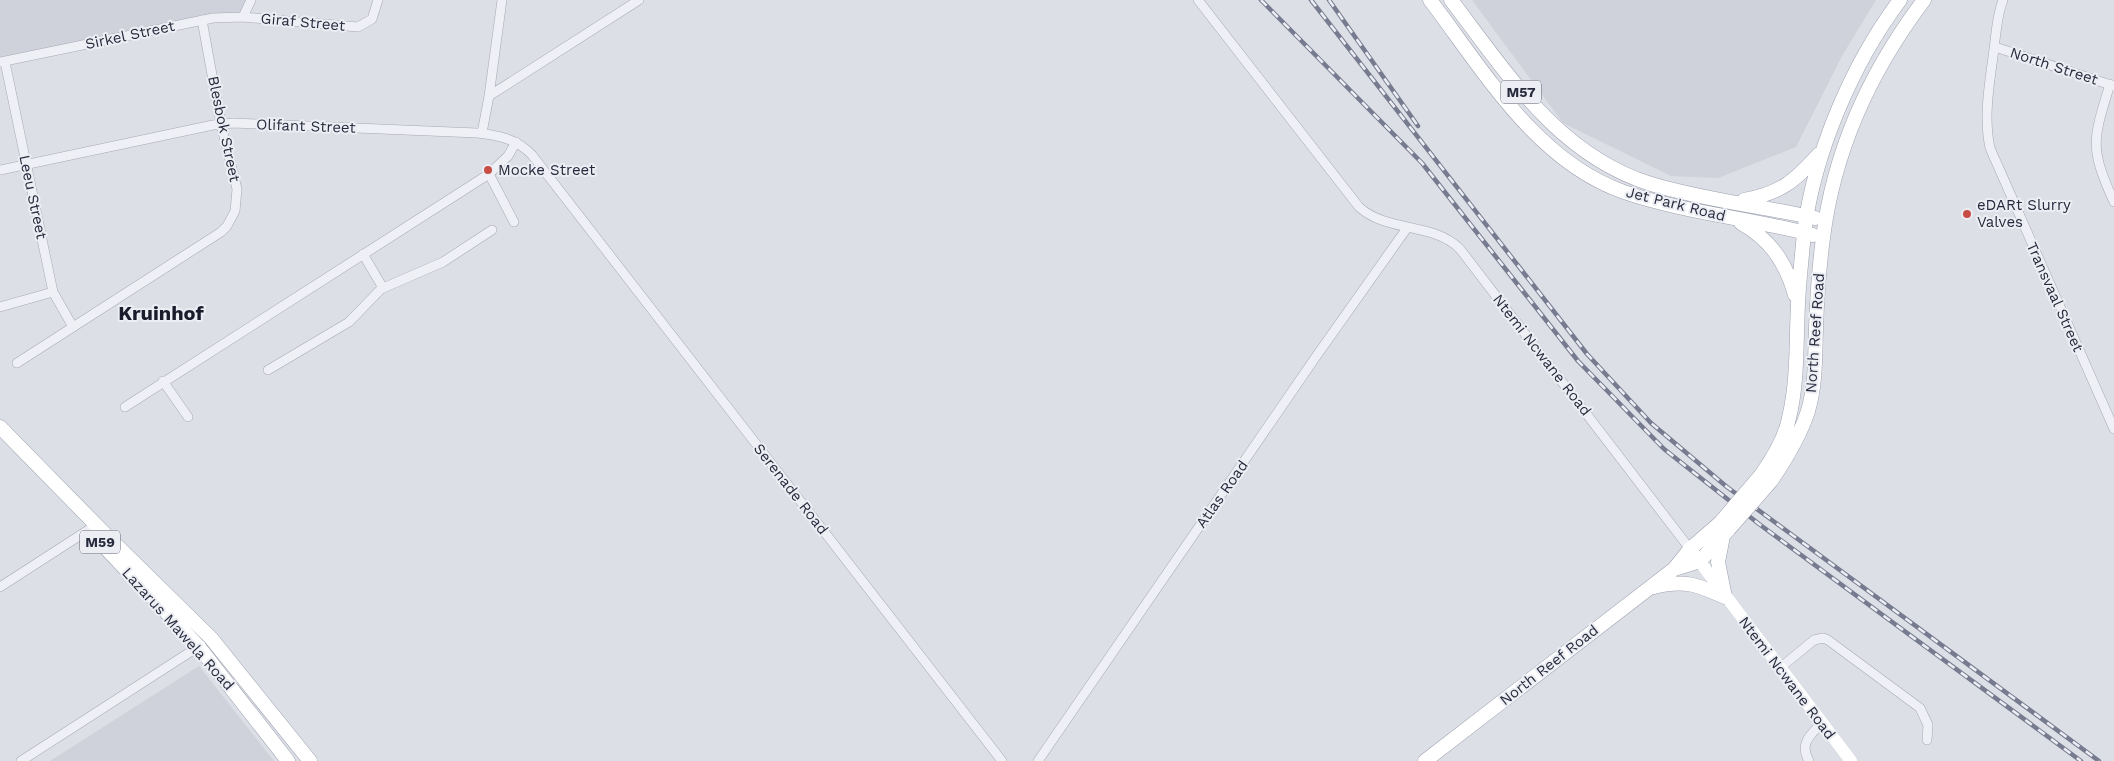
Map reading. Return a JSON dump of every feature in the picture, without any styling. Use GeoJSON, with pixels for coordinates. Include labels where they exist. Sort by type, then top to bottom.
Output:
{"type":"FeatureCollection","features":[{"type":"Feature","properties":{"kind":"main road","name":"Jet Park Road"},"geometry":{"type":"LineString","coordinates":[[1430,0],[1534,135],[1559,156],[1601,182],[1623,191],[1672,205],[1823,237]]}},
{"type":"Feature","properties":{"kind":"main road","name":"Jet Park Road"},"geometry":{"type":"LineString","coordinates":[[1451,0],[1533,107],[1578,146],[1598,160],[1650,183],[1825,220]]}},
{"type":"Feature","properties":{"kind":"main road"},"geometry":{"type":"LineString","coordinates":[[1807,216],[1823,148],[1850,86],[1872,43],[1900,0]]}},
{"type":"Feature","properties":{"kind":"main road"},"geometry":{"type":"LineString","coordinates":[[1825,220],[1833,180],[1847,136],[1866,92],[1898,34],[1924,0]]}},
{"type":"Feature","properties":{"kind":"main road"},"geometry":{"type":"LineString","coordinates":[[1736,202],[1768,195],[1787,185],[1802,174],[1823,148]]}},
{"type":"Feature","properties":{"kind":"main road","name":"North Reef Road"},"geometry":{"type":"LineString","coordinates":[[1766,478],[1789,419],[1794,393],[1798,303],[1807,216]]}},
{"type":"Feature","properties":{"kind":"main road"},"geometry":{"type":"LineString","coordinates":[[1732,217],[1763,238],[1777,253],[1789,275],[1798,303]]}},
{"type":"Feature","properties":{"kind":"main road","name":"North Reef Road"},"geometry":{"type":"LineString","coordinates":[[1674,569],[1700,561],[1724,529],[1791,449],[1808,409],[1814,381],[1817,289],[1825,220]]}},
{"type":"Feature","properties":{"kind":"main road","name":"Lazarus Mawela Road"},"geometry":{"type":"LineString","coordinates":[[0,427],[199,647],[288,761]]}},
{"type":"Feature","properties":{"kind":"main road","name":"Lazarus Mawela Road"},"geometry":{"type":"LineString","coordinates":[[0,437],[93,528],[211,638],[310,761]]}},
{"type":"Feature","properties":{"kind":"main road"},"geometry":{"type":"LineString","coordinates":[[1724,529],[1718,562],[1725,597]]}},
{"type":"Feature","properties":{"kind":"main road","name":"North Reef Road"},"geometry":{"type":"LineString","coordinates":[[1425,761],[1674,569],[1690,549],[1724,529]]}},
{"type":"Feature","properties":{"kind":"main road","name":"Ntemi Ncwane Road"},"geometry":{"type":"LineString","coordinates":[[1690,549],[1850,760]]}},
{"type":"Feature","properties":{"kind":"main road"},"geometry":{"type":"LineString","coordinates":[[1646,589],[1673,582],[1685,582],[1725,597]]}},
{"type":"Feature","properties":{"kind":"street"},"geometry":{"type":"LineString","coordinates":[[243,17],[251,0]]}},
{"type":"Feature","properties":{"kind":"street","name":"Giraf Street"},"geometry":{"type":"LineString","coordinates":[[243,17],[358,27],[372,19],[378,0]]}},
{"type":"Feature","properties":{"kind":"street"},"geometry":{"type":"LineString","coordinates":[[482,133],[502,0]]}},
{"type":"Feature","properties":{"kind":"street"},"geometry":{"type":"LineString","coordinates":[[489,96],[639,0]]}},
{"type":"Feature","properties":{"kind":"street","name":"Ntemi Ncwane Road"},"geometry":{"type":"LineString","coordinates":[[1198,0],[1359,208],[1380,221],[1440,237],[1460,249],[1690,549]]}},
{"type":"Feature","properties":{"kind":"street","name":"Transvaal Street"},"geometry":{"type":"LineString","coordinates":[[2003,0],[1994,47],[1986,119],[1990,148],[2110,411],[2114,429]]}},
{"type":"Feature","properties":{"kind":"street","name":"Sirkel Street"},"geometry":{"type":"LineString","coordinates":[[2,62],[202,20],[243,17]]}},
{"type":"Feature","properties":{"kind":"street","name":"Blesbok Street"},"geometry":{"type":"LineString","coordinates":[[17,363],[221,232],[227,226],[235,211],[237,194],[221,124],[202,20]]}},
{"type":"Feature","properties":{"kind":"street","name":"North Street"},"geometry":{"type":"LineString","coordinates":[[1994,47],[2112,85]]}},
{"type":"Feature","properties":{"kind":"street","name":"Leeu Street"},"geometry":{"type":"LineString","coordinates":[[2,62],[53,292],[73,327]]}},
{"type":"Feature","properties":{"kind":"street"},"geometry":{"type":"LineString","coordinates":[[2112,85],[2097,128],[2096,151],[2097,162],[2114,202]]}},
{"type":"Feature","properties":{"kind":"street","name":"Olifant Street"},"geometry":{"type":"LineString","coordinates":[[0,170],[221,124],[482,133],[496,135],[516,142],[532,155],[580,218]]}},
{"type":"Feature","properties":{"kind":"street"},"geometry":{"type":"LineString","coordinates":[[125,407],[489,174],[508,156],[516,142]]}},
{"type":"Feature","properties":{"kind":"street"},"geometry":{"type":"LineString","coordinates":[[489,174],[514,222]]}},
{"type":"Feature","properties":{"kind":"street","name":"Serenade Road"},"geometry":{"type":"LineString","coordinates":[[580,218],[1002,761]]}},
{"type":"Feature","properties":{"kind":"street","name":"Atlas Road"},"geometry":{"type":"LineString","coordinates":[[1038,761],[1315,358],[1407,228]]}},
{"type":"Feature","properties":{"kind":"street"},"geometry":{"type":"LineString","coordinates":[[268,370],[349,322],[383,288],[443,262],[492,230]]}},
{"type":"Feature","properties":{"kind":"street"},"geometry":{"type":"LineString","coordinates":[[363,254],[383,288]]}},
{"type":"Feature","properties":{"kind":"street"},"geometry":{"type":"LineString","coordinates":[[0,308],[53,292]]}},
{"type":"Feature","properties":{"kind":"street"},"geometry":{"type":"LineString","coordinates":[[163,381],[188,416]]}},
{"type":"Feature","properties":{"kind":"street"},"geometry":{"type":"LineString","coordinates":[[0,587],[93,528]]}},
{"type":"Feature","properties":{"kind":"street"},"geometry":{"type":"LineString","coordinates":[[21,761],[211,638]]}},
{"type":"Feature","properties":{"kind":"street"},"geometry":{"type":"LineString","coordinates":[[1780,668],[1814,640],[1822,638],[1828,640],[1920,708],[1928,725],[1927,740]]}},
{"type":"Feature","properties":{"kind":"street"},"geometry":{"type":"LineString","coordinates":[[1810,761],[1805,753],[1806,742],[1811,733],[1822,723]]}},
{"type":"Feature","properties":{"kind":"shaded area"},"geometry":{"type":"Polygon","coordinates":[[[0,0],[251,0],[243,17],[0,62],[0,0]]]}},
{"type":"Feature","properties":{"kind":"shaded area"},"geometry":{"type":"Polygon","coordinates":[[[1472,0],[1876,0],[1842,56],[1796,147],[1718,178],[1671,176],[1563,123],[1472,0]]]}},
{"type":"Feature","properties":{"kind":"shaded area"},"geometry":{"type":"Polygon","coordinates":[[[199,666],[274,761],[50,761],[199,666]]]}},
{"type":"Feature","properties":{"kind":"railway"},"geometry":{"type":"LineString","coordinates":[[1261,0],[1422,163],[1578,361],[1664,449],[1759,524],[2081,761]]}},
{"type":"Feature","properties":{"kind":"railway"},"geometry":{"type":"LineString","coordinates":[[1311,0],[1587,354],[1651,423],[1727,487],[2099,761]]}},
{"type":"Feature","properties":{"kind":"railway"},"geometry":{"type":"LineString","coordinates":[[1329,0],[1418,126]]}},
{"type":"Feature","properties":{"kind":"place","name":"Mocke Street"},"geometry":{"type":"Point","coordinates":[488,170]}},
{"type":"Feature","properties":{"kind":"place","name":"eDARt Slurry Valves"},"geometry":{"type":"Point","coordinates":[1967,214]}},
{"type":"Feature","properties":{"kind":"district","name":"Kruinhof"},"geometry":{"type":"Point","coordinates":[161,313]}}]}
